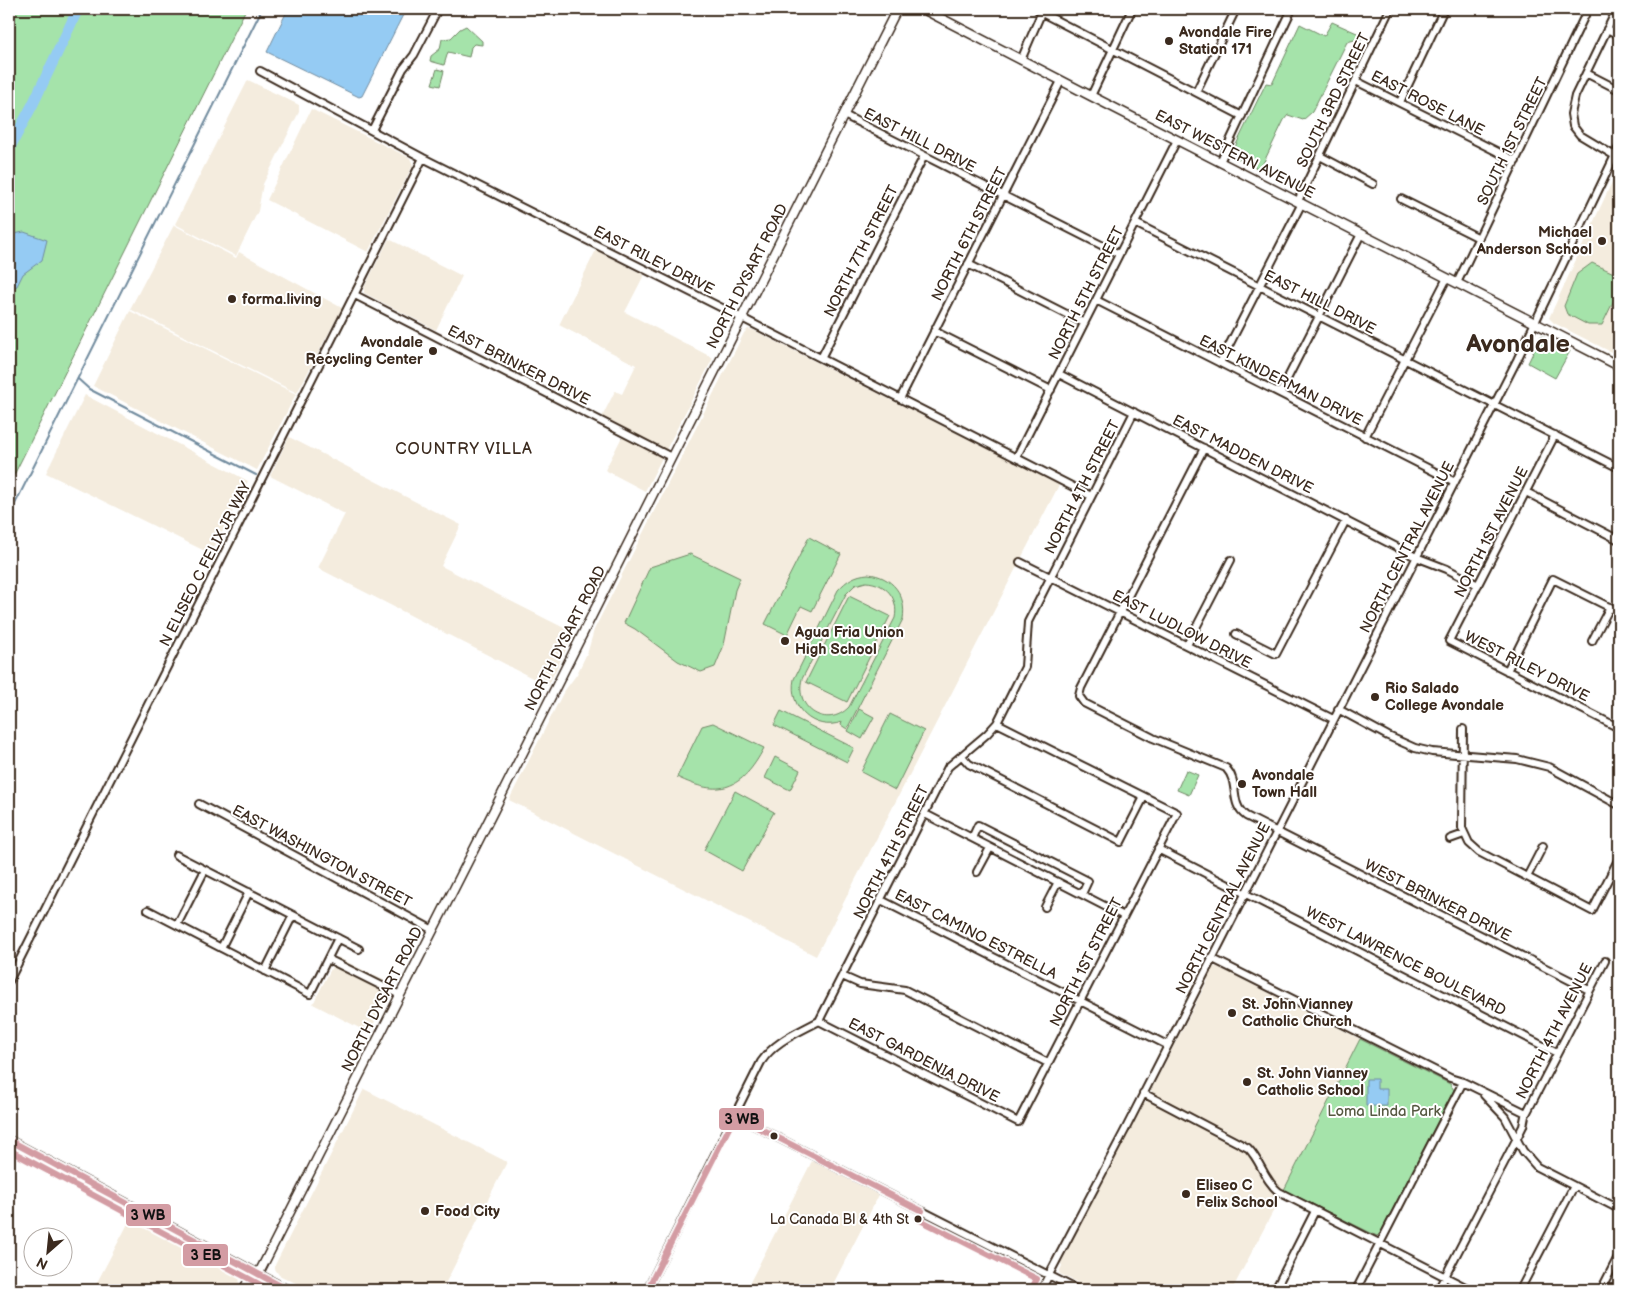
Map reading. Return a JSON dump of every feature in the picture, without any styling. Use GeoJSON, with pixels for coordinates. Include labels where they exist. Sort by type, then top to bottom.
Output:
{"type":"FeatureCollection","features":[{"type":"Feature","properties":{"kind":"main road","name":"EAST WESTERN AVENUE"},"geometry":{"type":"LineString","coordinates":[[924,9],[1619,366]]}},
{"type":"Feature","properties":{"kind":"main road","name":"NORTH DYSART ROAD"},"geometry":{"type":"LineString","coordinates":[[258,1290],[258,1275],[742,318],[844,115],[894,10]]}},
{"type":"Feature","properties":{"kind":"main road"},"geometry":{"type":"LineString","coordinates":[[9,1140],[288,1290]]}},
{"type":"Feature","properties":{"kind":"main road","name":"NORTH DYSART ROAD"},"geometry":{"type":"LineString","coordinates":[[243,1290],[248,1282],[258,1275]]}},
{"type":"Feature","properties":{"kind":"street"},"geometry":{"type":"LineString","coordinates":[[372,130],[403,69],[414,55],[438,9]]}},
{"type":"Feature","properties":{"kind":"street"},"geometry":{"type":"LineString","coordinates":[[1091,96],[1132,9]]}},
{"type":"Feature","properties":{"kind":"street"},"geometry":{"type":"LineString","coordinates":[[1196,92],[1236,9]]}},
{"type":"Feature","properties":{"kind":"street"},"geometry":{"type":"LineString","coordinates":[[1220,162],[1292,9]]}},
{"type":"Feature","properties":{"kind":"street","name":"SOUTH 3RD STREET"},"geometry":{"type":"LineString","coordinates":[[1220,363],[1260,286],[1390,9]]}},
{"type":"Feature","properties":{"kind":"street"},"geometry":{"type":"LineString","coordinates":[[1400,102],[1444,9]]}},
{"type":"Feature","properties":{"kind":"street","name":"SOUTH 1ST STREET"},"geometry":{"type":"LineString","coordinates":[[1457,283],[1588,9]]}},
{"type":"Feature","properties":{"kind":"street"},"geometry":{"type":"LineString","coordinates":[[1615,156],[1584,139],[1576,132],[1571,114],[1574,101],[1586,73],[1617,9]]}},
{"type":"Feature","properties":{"kind":"street"},"geometry":{"type":"LineString","coordinates":[[1021,60],[1041,10],[1113,50],[1242,116]]}},
{"type":"Feature","properties":{"kind":"street"},"geometry":{"type":"LineString","coordinates":[[1608,29],[1619,35]]}},
{"type":"Feature","properties":{"kind":"street","name":"EAST RILEY DRIVE"},"geometry":{"type":"LineString","coordinates":[[260,71],[423,158],[1091,496]]}},
{"type":"Feature","properties":{"kind":"street"},"geometry":{"type":"LineString","coordinates":[[1586,73],[1619,90]]}},
{"type":"Feature","properties":{"kind":"street","name":"NORTH 6TH STREET"},"geometry":{"type":"LineString","coordinates":[[900,398],[1061,81]]}},
{"type":"Feature","properties":{"kind":"street","name":"EAST ROSE LANE"},"geometry":{"type":"LineString","coordinates":[[1356,81],[1516,161]]}},
{"type":"Feature","properties":{"kind":"street","name":"EAST HILL DRIVE"},"geometry":{"type":"LineString","coordinates":[[844,115],[1120,254]]}},
{"type":"Feature","properties":{"kind":"street","name":"NORTH 5TH STREET"},"geometry":{"type":"LineString","coordinates":[[1016,458],[1177,140]]}},
{"type":"Feature","properties":{"kind":"street","name":"NORTH CENTRAL AVENUE"},"geometry":{"type":"LineString","coordinates":[[1041,1290],[1455,482],[1535,323],[1619,147]]}},
{"type":"Feature","properties":{"kind":"street","name":"NORTH 7TH STREET"},"geometry":{"type":"LineString","coordinates":[[821,358],[924,156]]}},
{"type":"Feature","properties":{"kind":"street"},"geometry":{"type":"LineString","coordinates":[[1320,156],[1373,184]]}},
{"type":"Feature","properties":{"kind":"street","name":"N ELISEO C FELIX JR WAY"},"geometry":{"type":"LineString","coordinates":[[9,981],[423,158]]}},
{"type":"Feature","properties":{"kind":"street"},"geometry":{"type":"LineString","coordinates":[[1401,199],[1479,238]]}},
{"type":"Feature","properties":{"kind":"street","name":"EAST HILL DRIVE"},"geometry":{"type":"LineString","coordinates":[[1136,223],[1619,468]]}},
{"type":"Feature","properties":{"kind":"street"},"geometry":{"type":"LineString","coordinates":[[1280,393],[1318,315],[1361,234]]}},
{"type":"Feature","properties":{"kind":"street"},"geometry":{"type":"LineString","coordinates":[[968,264],[1084,324]]}},
{"type":"Feature","properties":{"kind":"street"},"geometry":{"type":"LineString","coordinates":[[1365,437],[1447,278]]}},
{"type":"Feature","properties":{"kind":"street","name":"EAST BRINKER DRIVE"},"geometry":{"type":"LineString","coordinates":[[354,295],[671,457]]}},
{"type":"Feature","properties":{"kind":"street","name":"EAST KINDERMAN DRIVE"},"geometry":{"type":"LineString","coordinates":[[1096,300],[1455,482]]}},
{"type":"Feature","properties":{"kind":"street"},"geometry":{"type":"LineString","coordinates":[[934,331],[1051,390]]}},
{"type":"Feature","properties":{"kind":"street","name":"EAST MADDEN DRIVE"},"geometry":{"type":"LineString","coordinates":[[1059,374],[1416,557],[1447,569],[1478,585]]}},
{"type":"Feature","properties":{"kind":"street","name":"NORTH 4TH STREET"},"geometry":{"type":"LineString","coordinates":[[819,1021],[948,767],[987,734],[997,723],[1026,667],[1028,622],[1134,412]]}},
{"type":"Feature","properties":{"kind":"street","name":"NORTH 1ST AVENUE"},"geometry":{"type":"LineString","coordinates":[[1449,641],[1555,435]]}},
{"type":"Feature","properties":{"kind":"street"},"geometry":{"type":"LineString","coordinates":[[1204,448],[1119,611],[1081,688],[1079,696],[1084,703],[1153,738],[1226,768],[1233,778],[1236,802],[1240,811],[1276,832]]}},
{"type":"Feature","properties":{"kind":"street"},"geometry":{"type":"LineString","coordinates":[[1526,492],[1619,540]]}},
{"type":"Feature","properties":{"kind":"street"},"geometry":{"type":"LineString","coordinates":[[1236,634],[1276,654],[1346,520]]}},
{"type":"Feature","properties":{"kind":"street"},"geometry":{"type":"LineString","coordinates":[[1187,645],[1231,560]]}},
{"type":"Feature","properties":{"kind":"street","name":"EAST LUDLOW DRIVE"},"geometry":{"type":"LineString","coordinates":[[1020,562],[1333,719]]}},
{"type":"Feature","properties":{"kind":"street"},"geometry":{"type":"LineString","coordinates":[[1507,671],[1553,579],[1619,612]]}},
{"type":"Feature","properties":{"kind":"street"},"geometry":{"type":"LineString","coordinates":[[1592,641],[1610,607]]}},
{"type":"Feature","properties":{"kind":"street","name":"WEST RILEY DRIVE"},"geometry":{"type":"LineString","coordinates":[[1449,641],[1619,728]]}},
{"type":"Feature","properties":{"kind":"street"},"geometry":{"type":"LineString","coordinates":[[1338,710],[1415,748],[1432,752],[1517,759],[1543,764],[1619,805]]}},
{"type":"Feature","properties":{"kind":"street"},"geometry":{"type":"LineString","coordinates":[[962,756],[969,764],[1121,842],[1144,797],[997,723]]}},
{"type":"Feature","properties":{"kind":"street"},"geometry":{"type":"LineString","coordinates":[[1463,729],[1461,822],[1464,834],[1479,852],[1592,911],[1619,858]]}},
{"type":"Feature","properties":{"kind":"street","name":"NORTH 1ST STREET"},"geometry":{"type":"LineString","coordinates":[[1018,1122],[1177,813],[1144,797]]}},
{"type":"Feature","properties":{"kind":"street","name":"EAST WASHINGTON STREET"},"geometry":{"type":"LineString","coordinates":[[199,804],[433,930]]}},
{"type":"Feature","properties":{"kind":"street"},"geometry":{"type":"LineString","coordinates":[[925,814],[1124,916]]}},
{"type":"Feature","properties":{"kind":"street"},"geometry":{"type":"LineString","coordinates":[[972,838],[978,825],[1088,881],[1082,894]]}},
{"type":"Feature","properties":{"kind":"street","name":"WEST BRINKER DRIVE"},"geometry":{"type":"LineString","coordinates":[[1276,832],[1589,990]]}},
{"type":"Feature","properties":{"kind":"street"},"geometry":{"type":"LineString","coordinates":[[1450,839],[1464,834]]}},
{"type":"Feature","properties":{"kind":"street"},"geometry":{"type":"LineString","coordinates":[[1527,877],[1543,846]]}},
{"type":"Feature","properties":{"kind":"street"},"geometry":{"type":"LineString","coordinates":[[977,872],[990,848]]}},
{"type":"Feature","properties":{"kind":"street","name":"WEST LAWRENCE BOULEVARD"},"geometry":{"type":"LineString","coordinates":[[1158,849],[1557,1053]]}},
{"type":"Feature","properties":{"kind":"street"},"geometry":{"type":"LineString","coordinates":[[176,855],[359,949]]}},
{"type":"Feature","properties":{"kind":"street"},"geometry":{"type":"LineString","coordinates":[[177,925],[205,870]]}},
{"type":"Feature","properties":{"kind":"street"},"geometry":{"type":"LineString","coordinates":[[1045,907],[1058,882]]}},
{"type":"Feature","properties":{"kind":"street"},"geometry":{"type":"LineString","coordinates":[[221,948],[249,892]]}},
{"type":"Feature","properties":{"kind":"street","name":"EAST CAMINO ESTRELLA"},"geometry":{"type":"LineString","coordinates":[[880,900],[1167,1045]]}},
{"type":"Feature","properties":{"kind":"street"},"geometry":{"type":"LineString","coordinates":[[148,910],[310,994],[338,938]]}},
{"type":"Feature","properties":{"kind":"street"},"geometry":{"type":"LineString","coordinates":[[265,971],[293,915]]}},
{"type":"Feature","properties":{"kind":"street"},"geometry":{"type":"LineString","coordinates":[[328,958],[400,995]]}},
{"type":"Feature","properties":{"kind":"street"},"geometry":{"type":"LineString","coordinates":[[1211,958],[1450,1078],[1463,1082],[1526,1113]]}},
{"type":"Feature","properties":{"kind":"street","name":"NORTH 4TH AVENUE"},"geometry":{"type":"LineString","coordinates":[[1438,1290],[1523,1126],[1526,1113],[1605,961]]}},
{"type":"Feature","properties":{"kind":"street"},"geometry":{"type":"LineString","coordinates":[[842,976],[860,984],[904,990],[1048,1062]]}},
{"type":"Feature","properties":{"kind":"street"},"geometry":{"type":"LineString","coordinates":[[647,1290],[768,1050],[819,1021]]}},
{"type":"Feature","properties":{"kind":"street","name":"EAST GARDENIA DRIVE"},"geometry":{"type":"LineString","coordinates":[[819,1021],[1018,1122]]}},
{"type":"Feature","properties":{"kind":"street"},"geometry":{"type":"LineString","coordinates":[[1356,1290],[1463,1082]]}},
{"type":"Feature","properties":{"kind":"street"},"geometry":{"type":"LineString","coordinates":[[1478,1089],[1502,1112],[1526,1156],[1533,1163],[1542,1170],[1619,1209]]}},
{"type":"Feature","properties":{"kind":"street"},"geometry":{"type":"LineString","coordinates":[[1143,1093],[1248,1148],[1254,1154],[1274,1188],[1471,1290]]}},
{"type":"Feature","properties":{"kind":"street"},"geometry":{"type":"LineString","coordinates":[[735,1116],[1078,1290]]}},
{"type":"Feature","properties":{"kind":"street"},"geometry":{"type":"LineString","coordinates":[[1520,1290],[1574,1186]]}},
{"type":"Feature","properties":{"kind":"street"},"geometry":{"type":"LineString","coordinates":[[1275,1290],[1316,1211]]}},
{"type":"Feature","properties":{"kind":"street"},"geometry":{"type":"LineString","coordinates":[[1601,1290],[1619,1255]]}},
{"type":"Feature","properties":{"kind":"shaded area"},"geometry":{"type":"Polygon","coordinates":[[[248,80],[299,105],[299,112],[263,184],[258,211],[236,256],[175,224],[248,80]]]}},
{"type":"Feature","properties":{"kind":"shaded area"},"geometry":{"type":"Polygon","coordinates":[[[311,109],[410,158],[413,165],[368,252],[267,200],[311,109]]]}},
{"type":"Feature","properties":{"kind":"shaded area","name":"Michael Anderson School"},"geometry":{"type":"Polygon","coordinates":[[[1619,167],[1619,356],[1554,323],[1549,318],[1619,167]]]}},
{"type":"Feature","properties":{"kind":"shaded area"},"geometry":{"type":"Polygon","coordinates":[[[174,225],[236,258],[239,252],[342,308],[297,393],[130,309],[174,225]]]}},
{"type":"Feature","properties":{"kind":"shaded area"},"geometry":{"type":"Polygon","coordinates":[[[389,239],[462,276],[436,330],[364,293],[364,288],[389,239]]]}},
{"type":"Feature","properties":{"kind":"shaded area"},"geometry":{"type":"Polygon","coordinates":[[[596,250],[644,275],[625,312],[713,358],[645,491],[605,470],[626,429],[602,417],[615,391],[622,394],[636,365],[559,325],[596,250]]]}},
{"type":"Feature","properties":{"kind":"shaded area"},"geometry":{"type":"Polygon","coordinates":[[[130,311],[296,394],[257,470],[93,386],[130,311]]]}},
{"type":"Feature","properties":{"kind":"shaded area","name":"Agua Fria Union High School"},"geometry":{"type":"Polygon","coordinates":[[[748,329],[1059,485],[816,956],[509,800],[563,693],[577,674],[588,651],[594,630],[744,333],[748,329]]]}},
{"type":"Feature","properties":{"kind":"shaded area"},"geometry":{"type":"Polygon","coordinates":[[[85,395],[248,481],[211,554],[46,473],[85,395]]]}},
{"type":"Feature","properties":{"kind":"shaded area"},"geometry":{"type":"Polygon","coordinates":[[[289,437],[461,525],[441,566],[574,633],[548,686],[318,568],[345,514],[270,476],[289,437]]]}},
{"type":"Feature","properties":{"kind":"shaded area"},"geometry":{"type":"Polygon","coordinates":[[[337,957],[393,985],[369,1033],[313,1004],[337,957]]]}},
{"type":"Feature","properties":{"kind":"shaded area","name":"St. John Vianney Catholic School"},"geometry":{"type":"Polygon","coordinates":[[[1214,967],[1218,967],[1360,1039],[1284,1190],[1271,1179],[1263,1160],[1255,1149],[1243,1140],[1155,1095],[1151,1090],[1208,980],[1207,973],[1214,967]]]}},
{"type":"Feature","properties":{"kind":"shaded area"},"geometry":{"type":"Polygon","coordinates":[[[364,1089],[507,1162],[442,1290],[310,1290],[279,1275],[275,1269],[275,1265],[364,1089]]]}},
{"type":"Feature","properties":{"kind":"shaded area","name":"Eliseo C Felix School"},"geometry":{"type":"Polygon","coordinates":[[[1148,1101],[1231,1142],[1245,1151],[1253,1161],[1262,1179],[1280,1198],[1232,1290],[1092,1290],[1059,1272],[1062,1266],[1061,1263],[1142,1104],[1148,1101]]]}},
{"type":"Feature","properties":{"kind":"shaded area"},"geometry":{"type":"Polygon","coordinates":[[[812,1161],[879,1195],[830,1290],[746,1290],[812,1161]]]}},
{"type":"Feature","properties":{"kind":"shaded area"},"geometry":{"type":"Polygon","coordinates":[[[132,1216],[240,1276],[239,1286],[236,1290],[93,1290],[132,1216]]]}},
{"type":"Feature","properties":{"kind":"shaded area"},"geometry":{"type":"Polygon","coordinates":[[[9,1277],[35,1290],[9,1290],[9,1277]]]}},
{"type":"Feature","properties":{"kind":"green space"},"geometry":{"type":"Polygon","coordinates":[[[9,9],[246,9],[9,485],[9,9]]]}},
{"type":"Feature","properties":{"kind":"green space"},"geometry":{"type":"Polygon","coordinates":[[[1332,22],[1366,37],[1347,42],[1312,112],[1303,120],[1288,115],[1260,170],[1231,155],[1266,83],[1272,84],[1300,24],[1324,36],[1332,22]]]}},
{"type":"Feature","properties":{"kind":"green space"},"geometry":{"type":"Polygon","coordinates":[[[466,26],[482,41],[482,45],[474,44],[471,47],[469,57],[448,52],[444,65],[430,61],[431,56],[440,49],[442,39],[451,38],[466,26]]]}},
{"type":"Feature","properties":{"kind":"green space"},"geometry":{"type":"Polygon","coordinates":[[[437,69],[444,71],[440,86],[432,84],[437,69]]]}},
{"type":"Feature","properties":{"kind":"green space"},"geometry":{"type":"Polygon","coordinates":[[[1592,263],[1616,274],[1615,298],[1602,325],[1588,325],[1567,314],[1564,306],[1577,274],[1592,263]]]}},
{"type":"Feature","properties":{"kind":"green space"},"geometry":{"type":"Polygon","coordinates":[[[1541,336],[1570,351],[1555,378],[1528,363],[1541,336]]]}},
{"type":"Feature","properties":{"kind":"green space"},"geometry":{"type":"Polygon","coordinates":[[[809,537],[841,554],[812,611],[801,606],[787,635],[765,624],[809,537]]]}},
{"type":"Feature","properties":{"kind":"green space"},"geometry":{"type":"Polygon","coordinates":[[[690,554],[740,578],[735,590],[724,645],[715,667],[701,672],[678,661],[624,623],[650,567],[690,554]]]}},
{"type":"Feature","properties":{"kind":"green space"},"geometry":{"type":"Polygon","coordinates":[[[868,574],[884,578],[896,588],[903,602],[903,619],[847,729],[841,725],[842,722],[822,724],[805,715],[799,708],[793,690],[794,679],[838,590],[852,579],[868,574]],[[866,582],[855,585],[846,594],[802,679],[801,690],[803,699],[814,713],[831,717],[840,714],[849,707],[895,618],[895,604],[890,593],[880,585],[866,582]]]}},
{"type":"Feature","properties":{"kind":"green space"},"geometry":{"type":"Polygon","coordinates":[[[849,596],[890,616],[847,702],[806,682],[849,596]]]}},
{"type":"Feature","properties":{"kind":"green space"},"geometry":{"type":"Polygon","coordinates":[[[859,709],[874,717],[862,739],[848,731],[859,709]]]}},
{"type":"Feature","properties":{"kind":"green space"},"geometry":{"type":"Polygon","coordinates":[[[781,711],[854,748],[847,762],[774,725],[781,711]]]}},
{"type":"Feature","properties":{"kind":"green space"},"geometry":{"type":"Polygon","coordinates":[[[890,714],[924,731],[895,790],[861,772],[890,714]]]}},
{"type":"Feature","properties":{"kind":"green space"},"geometry":{"type":"Polygon","coordinates":[[[713,723],[764,748],[756,762],[738,781],[728,786],[717,788],[692,784],[677,777],[702,726],[713,723]]]}},
{"type":"Feature","properties":{"kind":"green space"},"geometry":{"type":"Polygon","coordinates":[[[775,757],[800,770],[790,790],[765,778],[775,757]]]}},
{"type":"Feature","properties":{"kind":"green space"},"geometry":{"type":"Polygon","coordinates":[[[1186,770],[1198,775],[1189,795],[1177,790],[1186,770]]]}},
{"type":"Feature","properties":{"kind":"green space"},"geometry":{"type":"Polygon","coordinates":[[[735,791],[774,812],[742,871],[704,850],[735,791]]]}},
{"type":"Feature","properties":{"kind":"green space","name":"Loma Linda Park"},"geometry":{"type":"Polygon","coordinates":[[[1360,1039],[1450,1084],[1454,1090],[1381,1232],[1377,1236],[1284,1190],[1360,1039]]]}},
{"type":"Feature","properties":{"kind":"water"},"geometry":{"type":"Polygon","coordinates":[[[288,9],[406,9],[362,96],[359,97],[267,52],[288,9]]]}},
{"type":"Feature","properties":{"kind":"water"},"geometry":{"type":"Polygon","coordinates":[[[24,232],[47,240],[42,260],[23,274],[17,286],[9,289],[9,235],[24,232]]]}},
{"type":"Feature","properties":{"kind":"water"},"geometry":{"type":"Polygon","coordinates":[[[1366,1079],[1377,1079],[1377,1089],[1387,1089],[1387,1106],[1366,1106],[1366,1079]]]}},
{"type":"Feature","properties":{"kind":"waterway"},"geometry":{"type":"LineString","coordinates":[[9,149],[33,104],[78,9]]}},
{"type":"Feature","properties":{"kind":"waterway"},"geometry":{"type":"LineString","coordinates":[[9,516],[262,9]]}},
{"type":"Feature","properties":{"kind":"waterway"},"geometry":{"type":"LineString","coordinates":[[78,379],[89,389],[256,475]]}},
{"type":"Feature","properties":{"kind":"transit line"},"geometry":{"type":"LineString","coordinates":[[647,1290],[735,1116],[922,1211]]}},
{"type":"Feature","properties":{"kind":"transit line"},"geometry":{"type":"LineString","coordinates":[[9,1140],[288,1290]]}},
{"type":"Feature","properties":{"kind":"transit line"},"geometry":{"type":"LineString","coordinates":[[9,1150],[270,1290]]}},
{"type":"Feature","properties":{"kind":"transit line"},"geometry":{"type":"LineString","coordinates":[[918,1219],[1037,1279],[1033,1286]]}},
{"type":"Feature","properties":{"kind":"place","name":"Avondale Fire Station 171"},"geometry":{"type":"Point","coordinates":[1169,41]}},
{"type":"Feature","properties":{"kind":"place","name":"Michael Anderson School"},"geometry":{"type":"Point","coordinates":[1602,241]}},
{"type":"Feature","properties":{"kind":"place","name":"forma.living"},"geometry":{"type":"Point","coordinates":[232,299]}},
{"type":"Feature","properties":{"kind":"place","name":"Avondale Recycling Center"},"geometry":{"type":"Point","coordinates":[433,351]}},
{"type":"Feature","properties":{"kind":"place","name":"Agua Fria Union High School"},"geometry":{"type":"Point","coordinates":[785,641]}},
{"type":"Feature","properties":{"kind":"place","name":"Rio Salado College Avondale"},"geometry":{"type":"Point","coordinates":[1375,697]}},
{"type":"Feature","properties":{"kind":"place","name":"Avondale Town Hall"},"geometry":{"type":"Point","coordinates":[1242,784]}},
{"type":"Feature","properties":{"kind":"place","name":"St. John Vianney Catholic Church"},"geometry":{"type":"Point","coordinates":[1232,1013]}},
{"type":"Feature","properties":{"kind":"place","name":"St. John Vianney Catholic School"},"geometry":{"type":"Point","coordinates":[1247,1082]}},
{"type":"Feature","properties":{"kind":"place","name":"Eliseo C Felix School"},"geometry":{"type":"Point","coordinates":[1186,1194]}},
{"type":"Feature","properties":{"kind":"place","name":"Food City"},"geometry":{"type":"Point","coordinates":[425,1211]}},
{"type":"Feature","properties":{"kind":"place","name":"La Canada Bl & 4th St"},"geometry":{"type":"Point","coordinates":[918,1219]}},
{"type":"Feature","properties":{"kind":"district","name":"Avondale"},"geometry":{"type":"Point","coordinates":[1518,343]}},
{"type":"Feature","properties":{"kind":"district","name":"COUNTRY VILLA"},"geometry":{"type":"Point","coordinates":[464,448]}}]}
